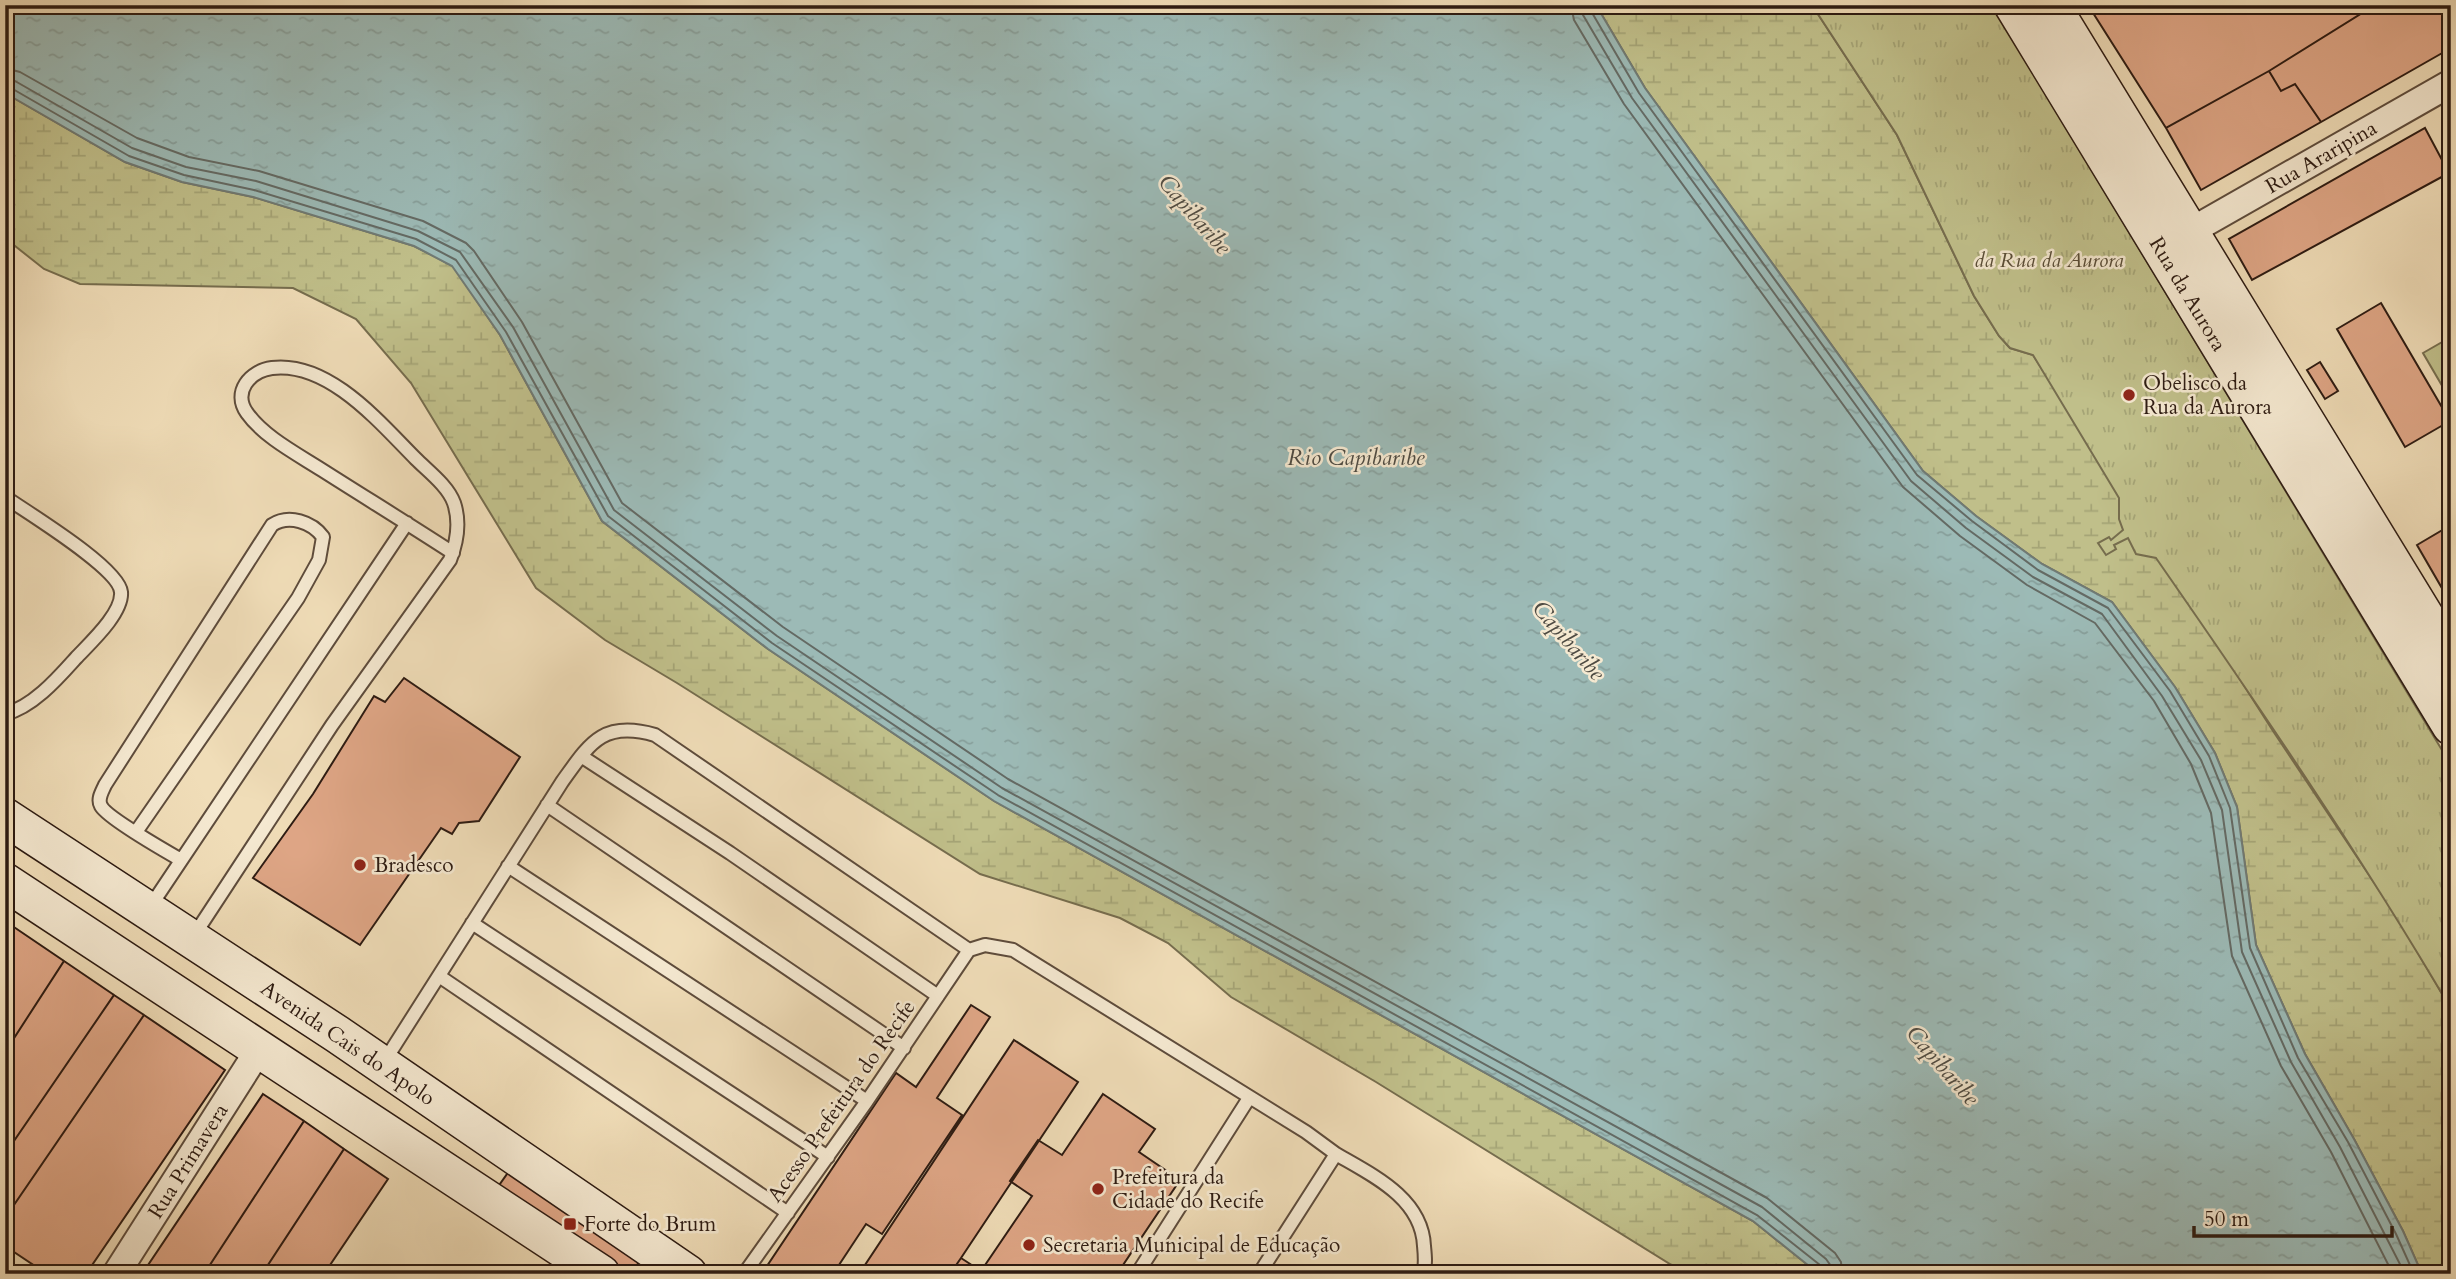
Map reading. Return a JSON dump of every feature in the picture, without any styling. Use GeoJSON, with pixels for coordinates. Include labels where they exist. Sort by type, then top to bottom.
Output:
{"type":"FeatureCollection","features":[{"type":"Feature","properties":{"kind":"main road","name":"Rua da Aurora"},"geometry":{"type":"LineString","coordinates":[[2013,5],[2451,726]]}},
{"type":"Feature","properties":{"kind":"main road","name":"Rua da Aurora"},"geometry":{"type":"LineString","coordinates":[[2051,5],[2451,659]]}},
{"type":"Feature","properties":{"kind":"main road","name":"Avenida Cais do Apolo"},"geometry":{"type":"LineString","coordinates":[[5,817],[382,1065],[688,1274]]}},
{"type":"Feature","properties":{"kind":"main road"},"geometry":{"type":"LineString","coordinates":[[5,882],[601,1274]]}},
{"type":"Feature","properties":{"kind":"street","name":"Rua Araripina"},"geometry":{"type":"LineString","coordinates":[[2191,231],[2451,83]]}},
{"type":"Feature","properties":{"kind":"street","name":"Rua Primavera"},"geometry":{"type":"LineString","coordinates":[[116,1274],[260,1048]]}},
{"type":"Feature","properties":{"kind":"lane"},"geometry":{"type":"LineString","coordinates":[[192,938],[332,725],[450,560],[453,553],[458,517],[453,500],[438,482],[362,405],[318,377],[293,368],[270,368],[254,374],[245,382],[240,396],[245,411],[262,429],[453,553]]}},
{"type":"Feature","properties":{"kind":"lane"},"geometry":{"type":"LineString","coordinates":[[5,498],[97,560],[117,581],[121,592],[118,607],[104,628],[66,669],[31,701],[5,714]]}},
{"type":"Feature","properties":{"kind":"lane"},"geometry":{"type":"LineString","coordinates":[[136,832],[298,598],[319,561],[323,537],[318,530],[306,523],[280,520],[272,525],[105,785],[99,799],[100,805],[136,832],[181,860]]}},
{"type":"Feature","properties":{"kind":"lane"},"geometry":{"type":"LineString","coordinates":[[148,910],[407,523]]}},
{"type":"Feature","properties":{"kind":"lane"},"geometry":{"type":"LineString","coordinates":[[382,1065],[581,756],[599,738],[619,729],[638,730],[655,735],[969,950],[985,945],[1013,950],[1375,1177],[1399,1194],[1413,1210],[1424,1236],[1423,1274]]}},
{"type":"Feature","properties":{"kind":"lane"},"geometry":{"type":"LineString","coordinates":[[581,756],[730,853],[937,996]]}},
{"type":"Feature","properties":{"kind":"lane"},"geometry":{"type":"LineString","coordinates":[[547,805],[904,1048]]}},
{"type":"Feature","properties":{"kind":"lane"},"geometry":{"type":"LineString","coordinates":[[508,866],[867,1101]]}},
{"type":"Feature","properties":{"kind":"lane"},"geometry":{"type":"LineString","coordinates":[[472,923],[828,1157]]}},
{"type":"Feature","properties":{"kind":"lane","name":"Acesso Prefeitura do Recife"},"geometry":{"type":"LineString","coordinates":[[744,1274],[904,1048],[969,950]]}},
{"type":"Feature","properties":{"kind":"lane"},"geometry":{"type":"LineString","coordinates":[[439,976],[788,1213]]}},
{"type":"Feature","properties":{"kind":"lane"},"geometry":{"type":"LineString","coordinates":[[1137,1274],[1249,1098]]}},
{"type":"Feature","properties":{"kind":"lane"},"geometry":{"type":"LineString","coordinates":[[1259,1274],[1336,1154]]}},
{"type":"Feature","properties":{"kind":"green space"},"geometry":{"type":"Polygon","coordinates":[[[1596,5],[1812,5],[1897,135],[1974,296],[1999,336],[2010,348],[2033,355],[2273,731],[2395,914],[2451,1009],[2451,1274],[2422,1274],[2403,1231],[2305,1054],[2256,945],[2237,807],[2215,753],[2175,687],[2112,602],[2042,564],[1976,516],[1923,471],[1645,88],[1596,5]]]}},
{"type":"Feature","properties":{"kind":"green space","name":"da Rua da Aurora"},"geometry":{"type":"Polygon","coordinates":[[[1812,5],[1992,5],[2451,765],[2451,1009],[2345,837],[2156,558],[2136,554],[2128,538],[2114,545],[2116,549],[2106,555],[2098,543],[2109,537],[2111,540],[2123,530],[2119,519],[2119,498],[2033,355],[2010,348],[1999,336],[1974,296],[1897,135],[1812,5]]]}},
{"type":"Feature","properties":{"kind":"green space"},"geometry":{"type":"Polygon","coordinates":[[[5,93],[125,162],[182,182],[253,197],[414,246],[453,266],[500,335],[602,521],[768,649],[994,801],[1753,1221],[1819,1274],[1686,1274],[1376,1082],[1231,997],[1168,943],[1120,918],[980,874],[605,640],[536,588],[411,383],[356,319],[293,288],[80,284],[44,269],[5,238],[5,93]]]}},
{"type":"Feature","properties":{"kind":"green space"},"geometry":{"type":"Polygon","coordinates":[[[2451,337],[2451,401],[2423,353],[2451,337]]]}},
{"type":"Feature","properties":{"kind":"water","name":"Rio Capibaribe"},"geometry":{"type":"Polygon","coordinates":[[[5,5],[1596,5],[1645,88],[1923,471],[1976,516],[2042,564],[2112,602],[2175,687],[2215,753],[2237,807],[2256,945],[2305,1054],[2403,1231],[2422,1274],[1819,1274],[1753,1221],[994,801],[768,649],[602,521],[500,335],[452,266],[414,246],[253,197],[182,182],[125,162],[5,93],[5,5]]]}},
{"type":"Feature","properties":{"kind":"building"},"geometry":{"type":"Polygon","coordinates":[[[2088,5],[2375,5],[2269,71],[2166,128],[2088,5]]]}},
{"type":"Feature","properties":{"kind":"building"},"geometry":{"type":"Polygon","coordinates":[[[2375,5],[2451,5],[2451,48],[2321,122],[2295,84],[2281,91],[2269,71],[2375,5]]]}},
{"type":"Feature","properties":{"kind":"building"},"geometry":{"type":"Polygon","coordinates":[[[2269,71],[2281,91],[2295,84],[2321,122],[2201,190],[2166,128],[2269,71]]]}},
{"type":"Feature","properties":{"kind":"building"},"geometry":{"type":"Polygon","coordinates":[[[2425,128],[2449,173],[2252,280],[2229,239],[2425,128]]]}},
{"type":"Feature","properties":{"kind":"building"},"geometry":{"type":"Polygon","coordinates":[[[2381,303],[2450,421],[2405,447],[2337,329],[2381,303]]]}},
{"type":"Feature","properties":{"kind":"building"},"geometry":{"type":"Polygon","coordinates":[[[2320,362],[2338,391],[2325,399],[2307,370],[2320,362]]]}},
{"type":"Feature","properties":{"kind":"building"},"geometry":{"type":"Polygon","coordinates":[[[2451,525],[2451,601],[2450,602],[2417,545],[2451,525]]]}},
{"type":"Feature","properties":{"kind":"building"},"geometry":{"type":"Polygon","coordinates":[[[404,678],[520,757],[479,821],[459,823],[452,834],[441,828],[360,945],[253,878],[313,794],[374,696],[385,702],[404,678]]]}},
{"type":"Feature","properties":{"kind":"building"},"geometry":{"type":"Polygon","coordinates":[[[5,921],[64,961],[5,1052],[5,921]]]}},
{"type":"Feature","properties":{"kind":"building"},"geometry":{"type":"Polygon","coordinates":[[[64,961],[114,995],[5,1154],[5,1052],[64,961]]]}},
{"type":"Feature","properties":{"kind":"building"},"geometry":{"type":"Polygon","coordinates":[[[114,995],[144,1015],[5,1218],[5,1154],[114,995]]]}},
{"type":"Feature","properties":{"kind":"building"},"geometry":{"type":"Polygon","coordinates":[[[971,1005],[990,1017],[937,1098],[962,1115],[882,1234],[866,1224],[833,1274],[773,1274],[765,1269],[896,1073],[916,1087],[971,1005]]]}},
{"type":"Feature","properties":{"kind":"building"},"geometry":{"type":"Polygon","coordinates":[[[144,1015],[225,1070],[86,1274],[47,1274],[5,1246],[5,1218],[144,1015]]]}},
{"type":"Feature","properties":{"kind":"building"},"geometry":{"type":"Polygon","coordinates":[[[1014,1040],[1078,1082],[950,1274],[859,1274],[1014,1040]]]}},
{"type":"Feature","properties":{"kind":"building"},"geometry":{"type":"Polygon","coordinates":[[[263,1094],[304,1121],[204,1274],[142,1274],[263,1094]]]}},
{"type":"Feature","properties":{"kind":"building","name":"Prefeitura da Cidade do Recife"},"geometry":{"type":"Polygon","coordinates":[[[1103,1094],[1155,1129],[1139,1152],[1180,1180],[1117,1274],[950,1274],[961,1258],[981,1271],[1032,1196],[1010,1181],[1038,1140],[1062,1155],[1103,1094]]]}},
{"type":"Feature","properties":{"kind":"building"},"geometry":{"type":"Polygon","coordinates":[[[304,1121],[344,1149],[262,1274],[204,1274],[304,1121]]]}},
{"type":"Feature","properties":{"kind":"building"},"geometry":{"type":"Polygon","coordinates":[[[344,1149],[388,1179],[324,1274],[262,1274],[344,1149]]]}},
{"type":"Feature","properties":{"kind":"building","name":"Forte do Brum"},"geometry":{"type":"Polygon","coordinates":[[[512,1167],[643,1256],[631,1274],[619,1274],[495,1191],[512,1167]]]}},
{"type":"Feature","properties":{"kind":"place","name":"Obelisco da Rua da Aurora"},"geometry":{"type":"Point","coordinates":[2129,395]}},
{"type":"Feature","properties":{"kind":"place","name":"Bradesco"},"geometry":{"type":"Point","coordinates":[360,865]}},
{"type":"Feature","properties":{"kind":"place","name":"Prefeitura da Cidade do Recife"},"geometry":{"type":"Point","coordinates":[1098,1189]}},
{"type":"Feature","properties":{"kind":"place","name":"Forte do Brum"},"geometry":{"type":"Point","coordinates":[570,1224]}},
{"type":"Feature","properties":{"kind":"place","name":"Secretaria Municipal de Educação"},"geometry":{"type":"Point","coordinates":[1029,1245]}},
{"type":"Feature","properties":{"kind":"water label","name":"Capibaribe"},"geometry":{"type":"Point","coordinates":[1195,214]}},
{"type":"Feature","properties":{"kind":"water label","name":"Capibaribe"},"geometry":{"type":"Point","coordinates":[1569,640]}},
{"type":"Feature","properties":{"kind":"water label","name":"Capibaribe"},"geometry":{"type":"Point","coordinates":[1943,1065]}}]}
